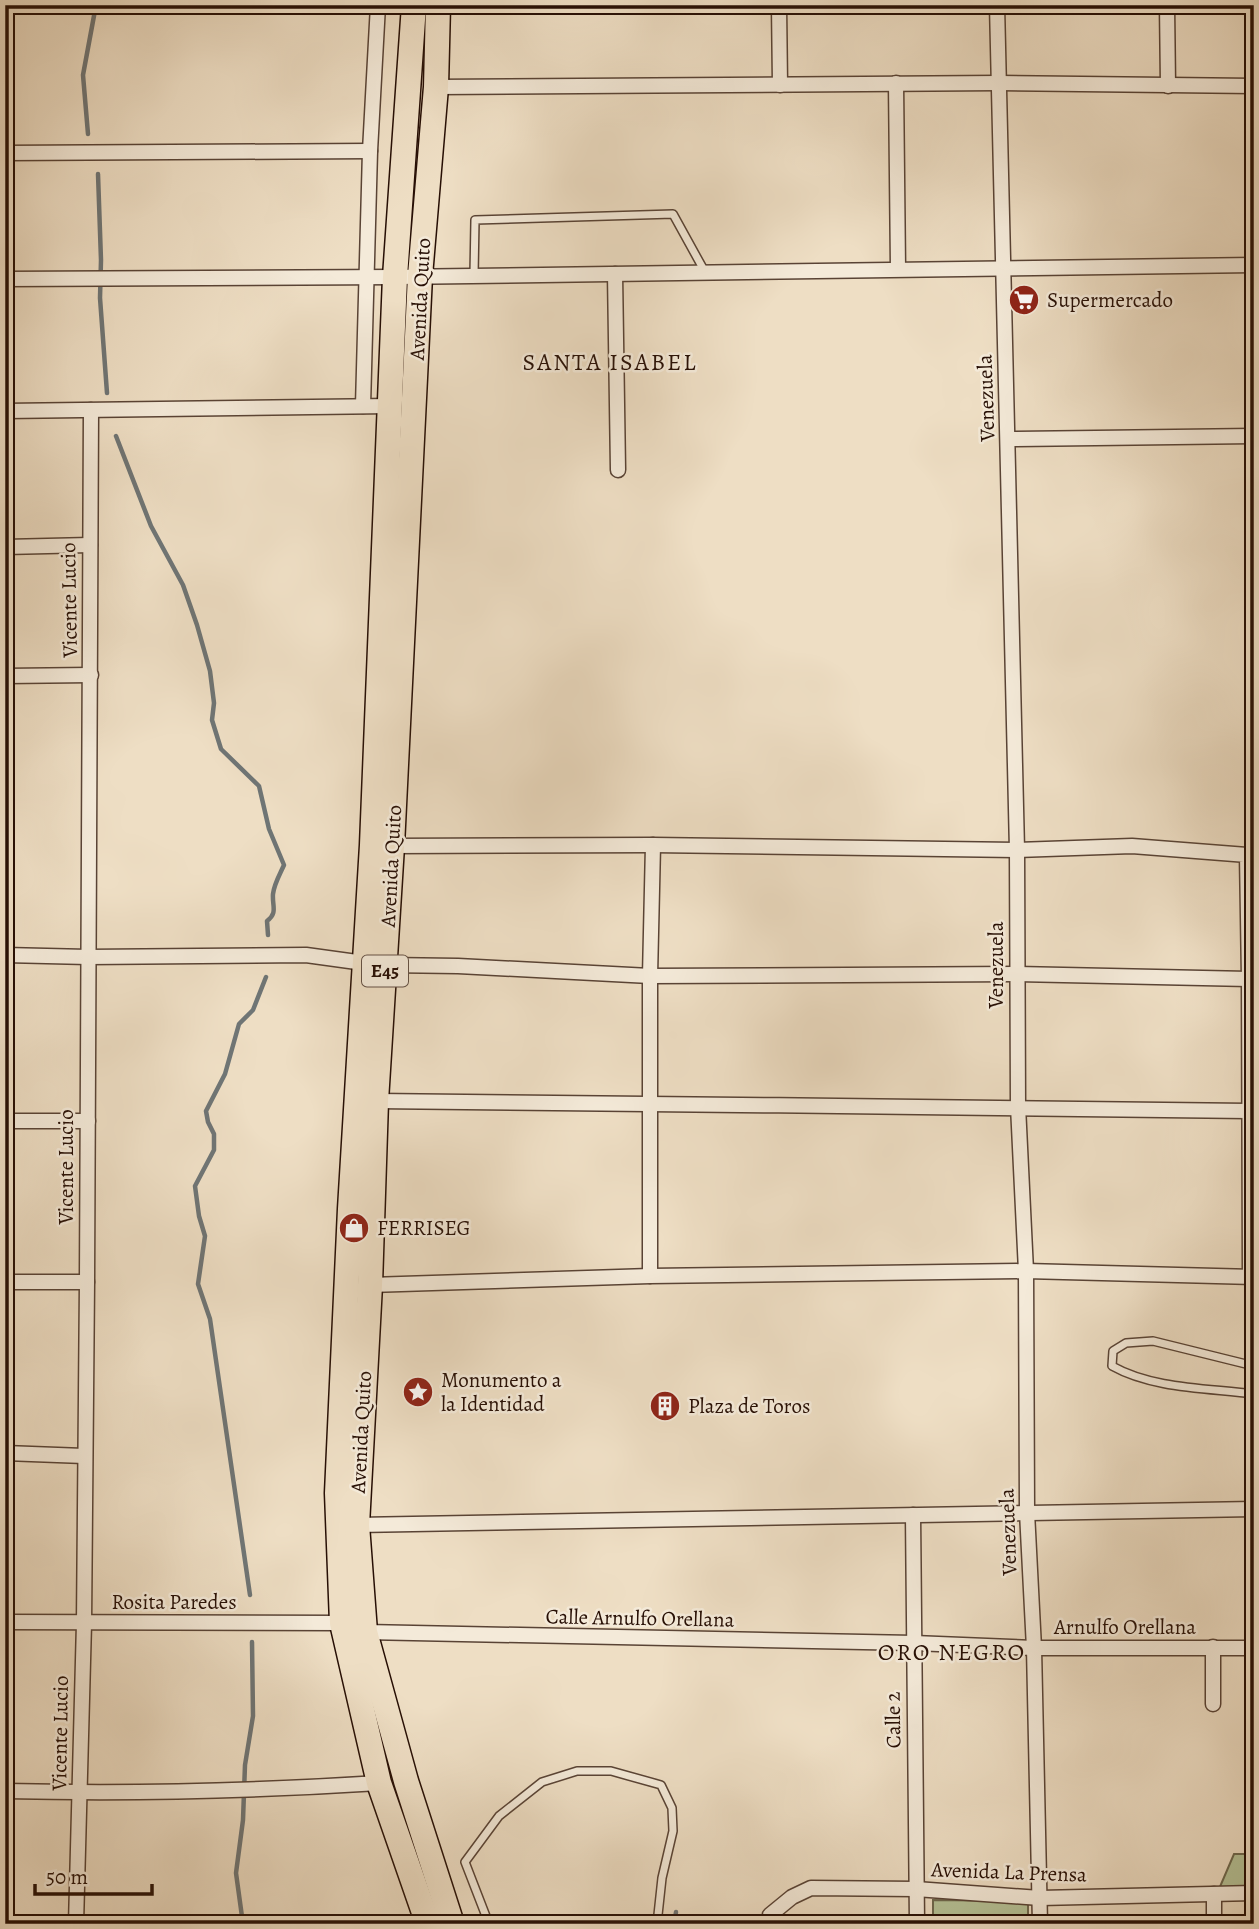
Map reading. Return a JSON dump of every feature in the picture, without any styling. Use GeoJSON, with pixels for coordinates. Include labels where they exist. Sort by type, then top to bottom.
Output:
{"type":"FeatureCollection","features":[{"type":"Feature","properties":{"kind":"highway","name":"Avenida Quito"},"geometry":{"type":"LineString","coordinates":[[414,5],[392,846],[375,964],[337,1493],[342,1623],[379,1783],[428,1924]]}},
{"type":"Feature","properties":{"kind":"highway","name":"Avenida Quito"},"geometry":{"type":"LineString","coordinates":[[438,5],[436,88],[390,405],[372,845],[376,1101],[370,1285],[357,1525],[365,1632],[406,1781],[452,1924]]}},
{"type":"Feature","properties":{"kind":"street"},"geometry":{"type":"LineString","coordinates":[[363,406],[370,150],[378,5]]}},
{"type":"Feature","properties":{"kind":"street"},"geometry":{"type":"LineString","coordinates":[[779,5],[780,85]]}},
{"type":"Feature","properties":{"kind":"street","name":"Venezuela"},"geometry":{"type":"LineString","coordinates":[[997,5],[1017,850],[1018,1106],[1026,1271],[1027,1512],[1034,1648],[1040,1924]]}},
{"type":"Feature","properties":{"kind":"street"},"geometry":{"type":"LineString","coordinates":[[1167,5],[1168,86]]}},
{"type":"Feature","properties":{"kind":"street"},"geometry":{"type":"LineString","coordinates":[[436,88],[896,83],[1254,86]]}},
{"type":"Feature","properties":{"kind":"street"},"geometry":{"type":"LineString","coordinates":[[896,83],[898,269]]}},
{"type":"Feature","properties":{"kind":"street"},"geometry":{"type":"LineString","coordinates":[[5,153],[370,150]]}},
{"type":"Feature","properties":{"kind":"street"},"geometry":{"type":"LineString","coordinates":[[5,279],[1254,265]]}},
{"type":"Feature","properties":{"kind":"street"},"geometry":{"type":"LineString","coordinates":[[615,274],[618,470]]}},
{"type":"Feature","properties":{"kind":"street"},"geometry":{"type":"LineString","coordinates":[[5,411],[390,405]]}},
{"type":"Feature","properties":{"kind":"street","name":"Vicente Lucio"},"geometry":{"type":"LineString","coordinates":[[76,1924],[84,1623],[91,410]]}},
{"type":"Feature","properties":{"kind":"street"},"geometry":{"type":"LineString","coordinates":[[1008,439],[1254,436]]}},
{"type":"Feature","properties":{"kind":"street"},"geometry":{"type":"LineString","coordinates":[[5,547],[90,545]]}},
{"type":"Feature","properties":{"kind":"street"},"geometry":{"type":"LineString","coordinates":[[5,676],[91,675]]}},
{"type":"Feature","properties":{"kind":"street"},"geometry":{"type":"LineString","coordinates":[[370,1285],[650,1276],[1026,1271],[1252,1277],[1247,855],[1132,846],[1017,850],[653,845],[392,846]]}},
{"type":"Feature","properties":{"kind":"street"},"geometry":{"type":"LineString","coordinates":[[650,1276],[649,1105],[653,845]]}},
{"type":"Feature","properties":{"kind":"street"},"geometry":{"type":"LineString","coordinates":[[5,955],[306,956],[375,964],[650,976],[1017,974],[1249,979]]}},
{"type":"Feature","properties":{"kind":"street"},"geometry":{"type":"LineString","coordinates":[[376,1101],[1018,1106],[1249,1111]]}},
{"type":"Feature","properties":{"kind":"street"},"geometry":{"type":"LineString","coordinates":[[5,1121],[88,1121]]}},
{"type":"Feature","properties":{"kind":"street"},"geometry":{"type":"LineString","coordinates":[[5,1282],[87,1282]]}},
{"type":"Feature","properties":{"kind":"street"},"geometry":{"type":"LineString","coordinates":[[5,1453],[84,1456]]}},
{"type":"Feature","properties":{"kind":"street"},"geometry":{"type":"LineString","coordinates":[[357,1525],[1254,1509]]}},
{"type":"Feature","properties":{"kind":"street","name":"Calle 2"},"geometry":{"type":"LineString","coordinates":[[913,1515],[916,1924]]}},
{"type":"Feature","properties":{"kind":"street","name":"Rosita Paredes"},"geometry":{"type":"LineString","coordinates":[[5,1622],[342,1623]]}},
{"type":"Feature","properties":{"kind":"street","name":"Calle Arnulfo Orellana"},"geometry":{"type":"LineString","coordinates":[[365,1632],[914,1643]]}},
{"type":"Feature","properties":{"kind":"street","name":"Arnulfo Orellana"},"geometry":{"type":"LineString","coordinates":[[914,1643],[1034,1648],[1254,1648]]}},
{"type":"Feature","properties":{"kind":"street"},"geometry":{"type":"LineString","coordinates":[[1213,1647],[1213,1704]]}},
{"type":"Feature","properties":{"kind":"street"},"geometry":{"type":"LineString","coordinates":[[5,1791],[257,1791],[379,1783]]}},
{"type":"Feature","properties":{"kind":"street","name":"Avenida La Prensa"},"geometry":{"type":"LineString","coordinates":[[771,1919],[792,1897],[811,1888],[916,1889],[1040,1898],[1254,1893]]}},
{"type":"Feature","properties":{"kind":"street"},"geometry":{"type":"LineString","coordinates":[[1214,1894],[1214,1924]]}},
{"type":"Feature","properties":{"kind":"lane"},"geometry":{"type":"LineString","coordinates":[[474,275],[475,220],[673,214],[705,272]]}},
{"type":"Feature","properties":{"kind":"lane"},"geometry":{"type":"LineString","coordinates":[[1254,1366],[1153,1341],[1126,1343],[1113,1351],[1112,1366],[1129,1376],[1154,1381],[1254,1394]]}},
{"type":"Feature","properties":{"kind":"lane"},"geometry":{"type":"LineString","coordinates":[[489,1924],[465,1862],[499,1816],[542,1782],[577,1771],[611,1771],[662,1785],[672,1808],[673,1831],[662,1878],[657,1924]]}},
{"type":"Feature","properties":{"kind":"green space"},"geometry":{"type":"Polygon","coordinates":[[[1234,1854],[1254,1854],[1254,1888],[1219,1889],[1234,1854]]]}},
{"type":"Feature","properties":{"kind":"green space"},"geometry":{"type":"Polygon","coordinates":[[[933,1900],[1028,1901],[1028,1924],[933,1924],[933,1900]]]}},
{"type":"Feature","properties":{"kind":"waterway"},"geometry":{"type":"LineString","coordinates":[[88,134],[83,75],[96,5]]}},
{"type":"Feature","properties":{"kind":"waterway"},"geometry":{"type":"LineString","coordinates":[[98,174],[100,298],[107,393]]}},
{"type":"Feature","properties":{"kind":"waterway"},"geometry":{"type":"LineString","coordinates":[[116,436],[151,526],[183,585],[197,625],[210,671],[214,703],[212,720],[221,749],[259,786],[269,829],[284,865],[274,890],[273,912],[267,921],[268,935]]}},
{"type":"Feature","properties":{"kind":"waterway"},"geometry":{"type":"LineString","coordinates":[[250,1595],[210,1319],[198,1284],[205,1236],[195,1186],[214,1150],[214,1134],[206,1111],[225,1074],[239,1024],[253,1010],[266,977]]}},
{"type":"Feature","properties":{"kind":"waterway"},"geometry":{"type":"LineString","coordinates":[[243,1924],[236,1873],[243,1820],[245,1765],[253,1716],[252,1642]]}},
{"type":"Feature","properties":{"kind":"waterway"},"geometry":{"type":"LineString","coordinates":[[674,1924],[676,1912]]}},
{"type":"Feature","properties":{"kind":"place","name":"Supermercado"},"geometry":{"type":"Point","coordinates":[1024,300]}},
{"type":"Feature","properties":{"kind":"place","name":"FERRISEG"},"geometry":{"type":"Point","coordinates":[354,1228]}},
{"type":"Feature","properties":{"kind":"place","name":"Monumento a la Identidad"},"geometry":{"type":"Point","coordinates":[418,1392]}},
{"type":"Feature","properties":{"kind":"place","name":"Plaza de Toros"},"geometry":{"type":"Point","coordinates":[665,1406]}},
{"type":"Feature","properties":{"kind":"district","name":"SANTA ISABEL"},"geometry":{"type":"Point","coordinates":[610,362]}},
{"type":"Feature","properties":{"kind":"district","name":"ORO NEGRO"},"geometry":{"type":"Point","coordinates":[952,1652]}}]}
